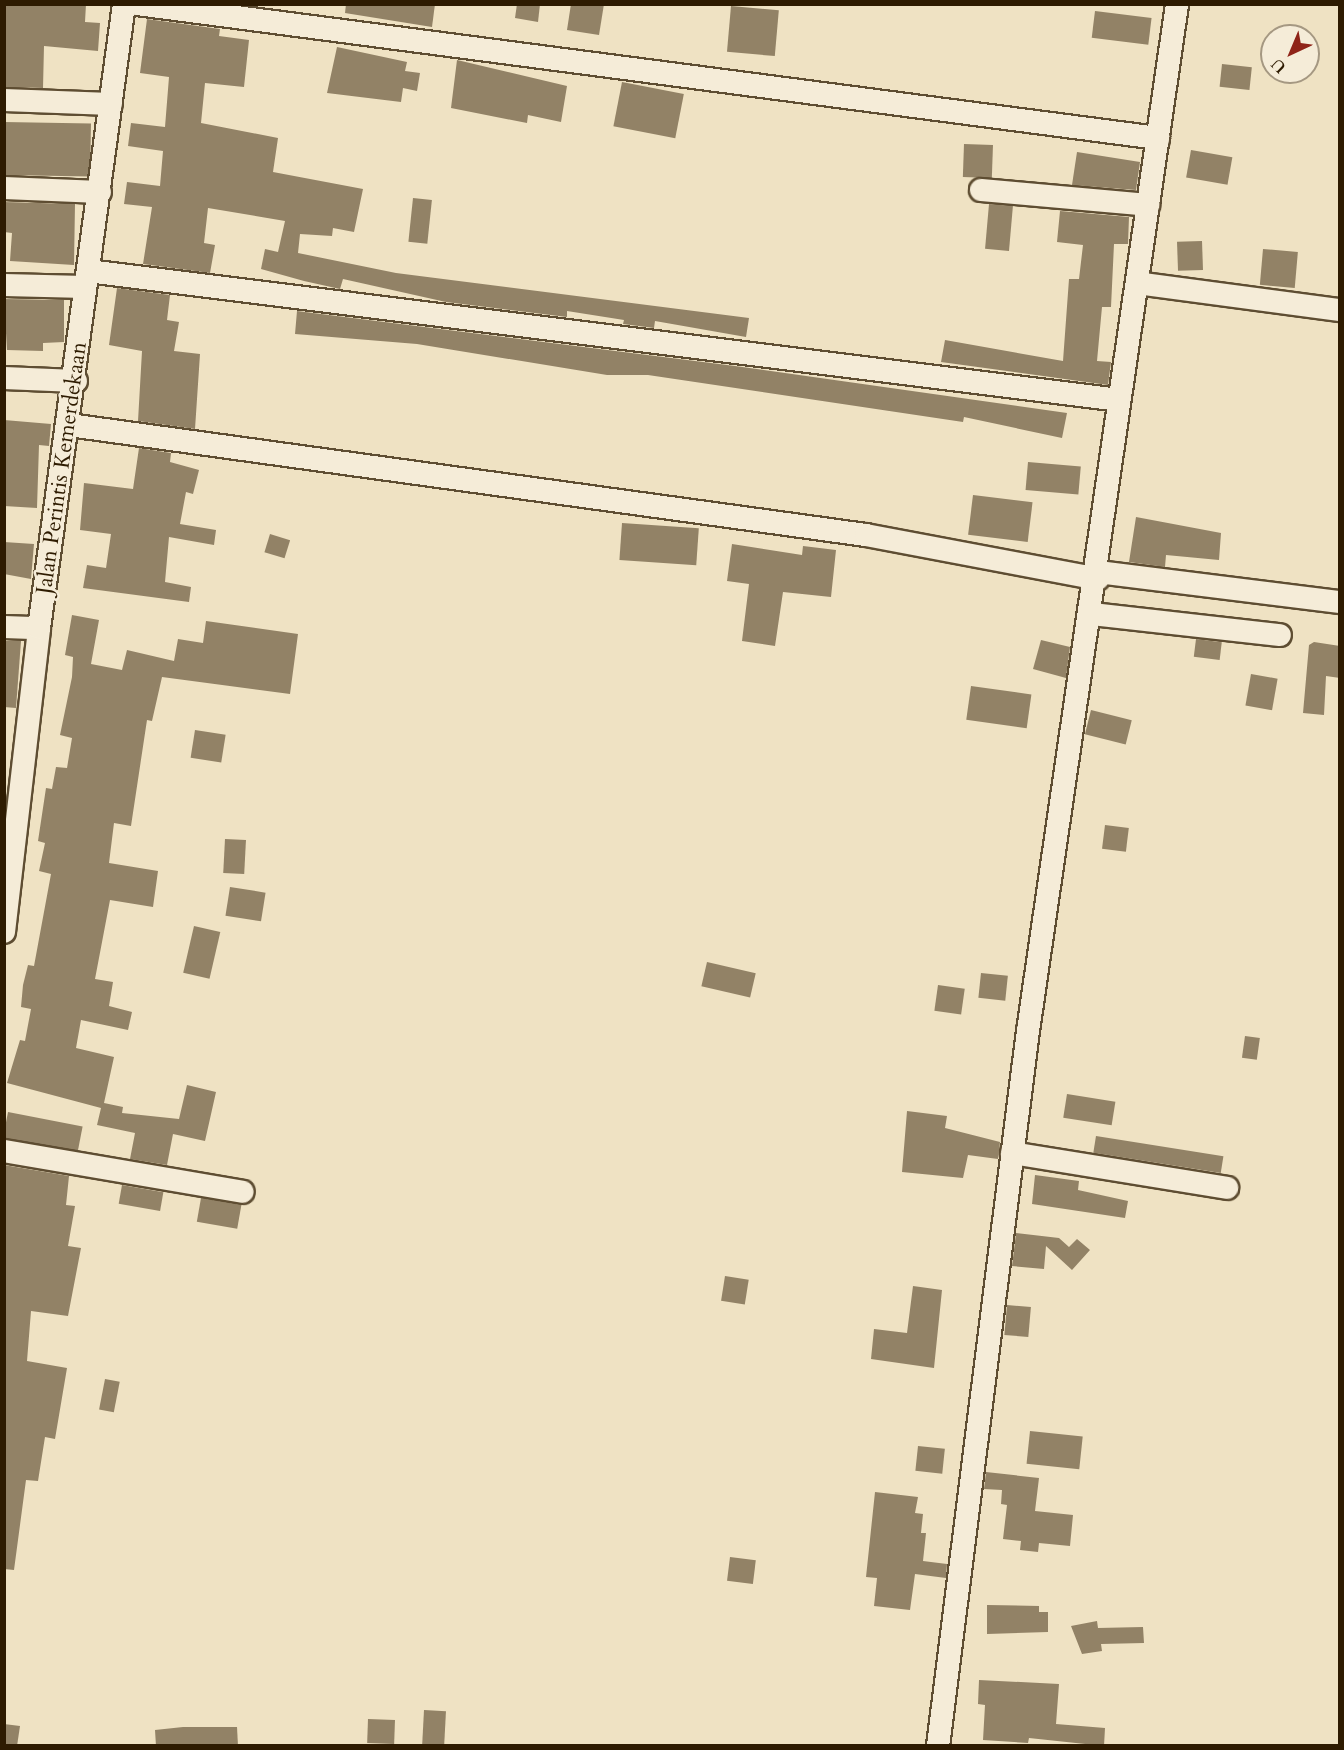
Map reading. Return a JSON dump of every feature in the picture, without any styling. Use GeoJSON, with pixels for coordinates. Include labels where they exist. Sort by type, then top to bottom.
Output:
{"type":"FeatureCollection","features":[{"type":"Feature","properties":{"kind":"street","name":"Jalan Perintis Kemerdekaan"},"geometry":{"type":"LineString","coordinates":[[5,929],[39,628],[76,381],[86,279],[100,192],[123,4]]}},
{"type":"Feature","properties":{"kind":"street"},"geometry":{"type":"LineString","coordinates":[[136,4],[1158,138]]}},
{"type":"Feature","properties":{"kind":"street"},"geometry":{"type":"LineString","coordinates":[[938,1746],[1012,1153],[1098,575],[1119,400],[1177,4]]}},
{"type":"Feature","properties":{"kind":"street"},"geometry":{"type":"LineString","coordinates":[[4,100],[111,104]]}},
{"type":"Feature","properties":{"kind":"street"},"geometry":{"type":"LineString","coordinates":[[4,188],[100,192]]}},
{"type":"Feature","properties":{"kind":"street"},"geometry":{"type":"LineString","coordinates":[[981,189],[1148,205]]}},
{"type":"Feature","properties":{"kind":"street"},"geometry":{"type":"LineString","coordinates":[[4,285],[86,279],[1119,400]]}},
{"type":"Feature","properties":{"kind":"street"},"geometry":{"type":"LineString","coordinates":[[1137,283],[1340,310]]}},
{"type":"Feature","properties":{"kind":"street"},"geometry":{"type":"LineString","coordinates":[[4,378],[76,381]]}},
{"type":"Feature","properties":{"kind":"street"},"geometry":{"type":"LineString","coordinates":[[69,425],[866,535],[1098,575],[1340,602]]}},
{"type":"Feature","properties":{"kind":"street"},"geometry":{"type":"LineString","coordinates":[[1092,614],[1280,635]]}},
{"type":"Feature","properties":{"kind":"street"},"geometry":{"type":"LineString","coordinates":[[4,627],[39,628]]}},
{"type":"Feature","properties":{"kind":"street"},"geometry":{"type":"LineString","coordinates":[[4,1150],[243,1192]]}},
{"type":"Feature","properties":{"kind":"street"},"geometry":{"type":"LineString","coordinates":[[1012,1153],[1227,1188]]}},
{"type":"Feature","properties":{"kind":"building"},"geometry":{"type":"Polygon","coordinates":[[[4,4],[86,4],[85,22],[100,23],[98,51],[44,46],[43,88],[4,87],[4,4]]]}},
{"type":"Feature","properties":{"kind":"building"},"geometry":{"type":"Polygon","coordinates":[[[346,4],[435,4],[432,27],[345,13],[346,4]]]}},
{"type":"Feature","properties":{"kind":"building"},"geometry":{"type":"Polygon","coordinates":[[[517,4],[540,4],[538,22],[515,18],[517,4]]]}},
{"type":"Feature","properties":{"kind":"building"},"geometry":{"type":"Polygon","coordinates":[[[571,4],[604,4],[599,35],[567,30],[571,4]]]}},
{"type":"Feature","properties":{"kind":"building"},"geometry":{"type":"Polygon","coordinates":[[[731,6],[779,10],[775,56],[727,52],[731,6]]]}},
{"type":"Feature","properties":{"kind":"building"},"geometry":{"type":"Polygon","coordinates":[[[1095,11],[1152,18],[1148,45],[1092,38],[1095,11]]]}},
{"type":"Feature","properties":{"kind":"building"},"geometry":{"type":"Polygon","coordinates":[[[147,19],[220,29],[219,36],[249,40],[244,87],[205,83],[201,123],[278,138],[273,172],[363,189],[354,232],[333,228],[332,236],[300,234],[298,253],[396,273],[749,318],[746,337],[655,321],[654,328],[623,324],[624,320],[567,311],[567,317],[446,302],[343,279],[340,289],[304,281],[261,269],[265,249],[278,252],[285,221],[208,208],[204,243],[215,245],[210,273],[143,264],[152,207],[124,204],[127,182],[160,186],[163,151],[128,146],[131,123],[165,127],[169,77],[140,73],[147,19]]]}},
{"type":"Feature","properties":{"kind":"building"},"geometry":{"type":"Polygon","coordinates":[[[337,47],[407,62],[405,71],[420,73],[417,91],[403,88],[401,102],[327,93],[337,47]]]}},
{"type":"Feature","properties":{"kind":"building"},"geometry":{"type":"Polygon","coordinates":[[[457,60],[567,86],[561,122],[528,115],[527,123],[451,108],[457,60]]]}},
{"type":"Feature","properties":{"kind":"building"},"geometry":{"type":"Polygon","coordinates":[[[1222,64],[1252,67],[1249,90],[1220,87],[1222,64]]]}},
{"type":"Feature","properties":{"kind":"building"},"geometry":{"type":"Polygon","coordinates":[[[622,82],[684,94],[675,138],[613,126],[622,82]]]}},
{"type":"Feature","properties":{"kind":"building"},"geometry":{"type":"Polygon","coordinates":[[[4,122],[91,124],[90,177],[4,175],[4,122]]]}},
{"type":"Feature","properties":{"kind":"building"},"geometry":{"type":"Polygon","coordinates":[[[964,144],[993,145],[992,178],[963,177],[964,144]]]}},
{"type":"Feature","properties":{"kind":"building"},"geometry":{"type":"Polygon","coordinates":[[[1191,150],[1232,157],[1227,185],[1186,178],[1191,150]]]}},
{"type":"Feature","properties":{"kind":"building"},"geometry":{"type":"Polygon","coordinates":[[[1077,152],[1140,162],[1136,190],[1072,185],[1077,152]]]}},
{"type":"Feature","properties":{"kind":"building"},"geometry":{"type":"Polygon","coordinates":[[[413,198],[432,200],[427,244],[408,242],[413,198]]]}},
{"type":"Feature","properties":{"kind":"building"},"geometry":{"type":"Polygon","coordinates":[[[4,202],[75,204],[74,265],[10,261],[12,233],[4,232],[4,202]]]}},
{"type":"Feature","properties":{"kind":"building"},"geometry":{"type":"Polygon","coordinates":[[[989,204],[1013,206],[1009,251],[985,249],[989,204]]]}},
{"type":"Feature","properties":{"kind":"building"},"geometry":{"type":"Polygon","coordinates":[[[1060,211],[1129,217],[1128,244],[1114,244],[1111,307],[1102,307],[1097,361],[1111,362],[1108,385],[941,362],[945,340],[1063,361],[1069,279],[1079,279],[1083,245],[1057,242],[1060,211]]]}},
{"type":"Feature","properties":{"kind":"building"},"geometry":{"type":"Polygon","coordinates":[[[1202,241],[1203,270],[1178,271],[1177,242],[1202,241]]]}},
{"type":"Feature","properties":{"kind":"building"},"geometry":{"type":"Polygon","coordinates":[[[1263,249],[1298,252],[1295,288],[1260,285],[1263,249]]]}},
{"type":"Feature","properties":{"kind":"building"},"geometry":{"type":"Polygon","coordinates":[[[117,288],[170,295],[167,320],[179,322],[174,351],[200,354],[195,429],[138,421],[142,351],[109,345],[117,288]]]}},
{"type":"Feature","properties":{"kind":"building"},"geometry":{"type":"Polygon","coordinates":[[[4,299],[64,300],[64,342],[43,343],[43,351],[7,350],[4,299]]]}},
{"type":"Feature","properties":{"kind":"building"},"geometry":{"type":"Polygon","coordinates":[[[297,311],[735,366],[1067,413],[1062,438],[964,417],[963,422],[648,375],[607,375],[417,344],[295,334],[297,311]]]}},
{"type":"Feature","properties":{"kind":"building"},"geometry":{"type":"Polygon","coordinates":[[[4,420],[51,424],[49,446],[39,445],[37,508],[4,506],[4,420]]]}},
{"type":"Feature","properties":{"kind":"building"},"geometry":{"type":"Polygon","coordinates":[[[139,448],[171,453],[170,462],[199,470],[193,494],[186,492],[180,524],[216,530],[214,545],[169,537],[165,582],[191,587],[189,602],[83,588],[87,565],[106,568],[111,534],[80,530],[84,483],[133,489],[139,448]]]}},
{"type":"Feature","properties":{"kind":"building"},"geometry":{"type":"Polygon","coordinates":[[[1028,462],[1081,467],[1078,495],[1026,490],[1028,462]]]}},
{"type":"Feature","properties":{"kind":"building"},"geometry":{"type":"Polygon","coordinates":[[[973,495],[1033,502],[1028,542],[968,535],[973,495]]]}},
{"type":"Feature","properties":{"kind":"building"},"geometry":{"type":"Polygon","coordinates":[[[1136,517],[1221,533],[1219,560],[1166,555],[1165,567],[1129,562],[1136,517]]]}},
{"type":"Feature","properties":{"kind":"building"},"geometry":{"type":"Polygon","coordinates":[[[622,523],[699,528],[696,565],[619,560],[622,523]]]}},
{"type":"Feature","properties":{"kind":"building"},"geometry":{"type":"Polygon","coordinates":[[[270,534],[290,540],[285,558],[264,552],[270,534]]]}},
{"type":"Feature","properties":{"kind":"building"},"geometry":{"type":"Polygon","coordinates":[[[4,542],[34,544],[31,579],[4,574],[4,542]]]}},
{"type":"Feature","properties":{"kind":"building"},"geometry":{"type":"Polygon","coordinates":[[[732,544],[802,555],[803,546],[836,550],[831,597],[783,592],[775,646],[742,641],[749,584],[727,581],[732,544]]]}},
{"type":"Feature","properties":{"kind":"building"},"geometry":{"type":"Polygon","coordinates":[[[72,615],[99,620],[91,664],[122,670],[127,650],[174,661],[178,639],[203,643],[206,621],[298,634],[290,694],[162,677],[152,721],[147,720],[131,826],[114,823],[109,863],[158,871],[153,907],[110,900],[95,979],[113,982],[109,1006],[132,1012],[128,1030],[81,1020],[76,1048],[114,1057],[104,1103],[123,1107],[122,1113],[179,1119],[187,1085],[216,1092],[205,1141],[173,1134],[167,1165],[130,1159],[135,1133],[97,1125],[101,1108],[7,1083],[20,1040],[25,1041],[31,1009],[21,1007],[23,985],[28,965],[34,966],[51,874],[39,871],[45,843],[38,841],[46,788],[52,789],[56,767],[67,768],[72,738],[60,735],[72,677],[73,657],[65,655],[72,615]]]}},
{"type":"Feature","properties":{"kind":"building"},"geometry":{"type":"Polygon","coordinates":[[[1196,639],[1222,642],[1220,660],[1194,657],[1196,639]]]}},
{"type":"Feature","properties":{"kind":"building"},"geometry":{"type":"Polygon","coordinates":[[[1041,640],[1070,647],[1066,678],[1033,669],[1041,640]]]}},
{"type":"Feature","properties":{"kind":"building"},"geometry":{"type":"Polygon","coordinates":[[[4,641],[21,641],[16,708],[4,707],[4,641]]]}},
{"type":"Feature","properties":{"kind":"building"},"geometry":{"type":"Polygon","coordinates":[[[1314,642],[1340,646],[1340,678],[1326,676],[1324,715],[1303,713],[1309,645],[1314,642]]]}},
{"type":"Feature","properties":{"kind":"building"},"geometry":{"type":"Polygon","coordinates":[[[1251,674],[1278,679],[1272,710],[1245,706],[1251,674]]]}},
{"type":"Feature","properties":{"kind":"building"},"geometry":{"type":"Polygon","coordinates":[[[971,686],[1031,694],[1027,728],[966,720],[971,686]]]}},
{"type":"Feature","properties":{"kind":"building"},"geometry":{"type":"Polygon","coordinates":[[[1091,710],[1132,720],[1126,744],[1085,734],[1091,710]]]}},
{"type":"Feature","properties":{"kind":"building"},"geometry":{"type":"Polygon","coordinates":[[[195,730],[226,735],[221,763],[191,758],[195,730]]]}},
{"type":"Feature","properties":{"kind":"building"},"geometry":{"type":"Polygon","coordinates":[[[1105,825],[1129,828],[1126,852],[1102,849],[1105,825]]]}},
{"type":"Feature","properties":{"kind":"building"},"geometry":{"type":"Polygon","coordinates":[[[225,839],[246,840],[244,874],[223,873],[225,839]]]}},
{"type":"Feature","properties":{"kind":"building"},"geometry":{"type":"Polygon","coordinates":[[[230,887],[266,893],[261,921],[225,916],[230,887]]]}},
{"type":"Feature","properties":{"kind":"building"},"geometry":{"type":"Polygon","coordinates":[[[194,926],[220,932],[210,979],[183,973],[194,926]]]}},
{"type":"Feature","properties":{"kind":"building"},"geometry":{"type":"Polygon","coordinates":[[[707,962],[756,973],[750,998],[701,986],[707,962]]]}},
{"type":"Feature","properties":{"kind":"building"},"geometry":{"type":"Polygon","coordinates":[[[981,973],[1008,976],[1005,1001],[978,998],[981,973]]]}},
{"type":"Feature","properties":{"kind":"building"},"geometry":{"type":"Polygon","coordinates":[[[938,985],[965,989],[961,1015],[934,1011],[938,985]]]}},
{"type":"Feature","properties":{"kind":"building"},"geometry":{"type":"Polygon","coordinates":[[[1245,1036],[1260,1038],[1257,1060],[1242,1058],[1245,1036]]]}},
{"type":"Feature","properties":{"kind":"building"},"geometry":{"type":"Polygon","coordinates":[[[1067,1094],[1115,1102],[1112,1125],[1063,1118],[1067,1094]]]}},
{"type":"Feature","properties":{"kind":"building"},"geometry":{"type":"Polygon","coordinates":[[[907,1111],[947,1116],[945,1128],[1000,1142],[998,1159],[968,1155],[963,1178],[902,1172],[907,1111]]]}},
{"type":"Feature","properties":{"kind":"building"},"geometry":{"type":"Polygon","coordinates":[[[8,1112],[83,1127],[78,1152],[4,1138],[8,1112]]]}},
{"type":"Feature","properties":{"kind":"building"},"geometry":{"type":"Polygon","coordinates":[[[1096,1136],[1223,1156],[1221,1173],[1093,1153],[1096,1136]]]}},
{"type":"Feature","properties":{"kind":"building"},"geometry":{"type":"Polygon","coordinates":[[[4,1165],[69,1176],[66,1205],[75,1206],[68,1246],[81,1248],[68,1316],[31,1311],[27,1361],[67,1368],[55,1439],[45,1437],[38,1481],[26,1480],[14,1570],[4,1569],[4,1165]]]}},
{"type":"Feature","properties":{"kind":"building"},"geometry":{"type":"Polygon","coordinates":[[[1035,1175],[1079,1181],[1078,1190],[1128,1201],[1125,1218],[1032,1204],[1035,1175]]]}},
{"type":"Feature","properties":{"kind":"building"},"geometry":{"type":"Polygon","coordinates":[[[122,1185],[163,1192],[160,1211],[119,1204],[122,1185]]]}},
{"type":"Feature","properties":{"kind":"building"},"geometry":{"type":"Polygon","coordinates":[[[201,1198],[241,1205],[237,1229],[197,1222],[201,1198]]]}},
{"type":"Feature","properties":{"kind":"building"},"geometry":{"type":"Polygon","coordinates":[[[1016,1233],[1059,1238],[1069,1247],[1077,1239],[1090,1250],[1072,1270],[1046,1246],[1044,1269],[1012,1266],[1016,1233]]]}},
{"type":"Feature","properties":{"kind":"building"},"geometry":{"type":"Polygon","coordinates":[[[725,1276],[749,1280],[745,1304],[721,1301],[725,1276]]]}},
{"type":"Feature","properties":{"kind":"building"},"geometry":{"type":"Polygon","coordinates":[[[913,1286],[942,1290],[934,1368],[871,1359],[874,1329],[907,1333],[913,1286]]]}},
{"type":"Feature","properties":{"kind":"building"},"geometry":{"type":"Polygon","coordinates":[[[1007,1305],[1031,1307],[1028,1337],[1004,1335],[1007,1305]]]}},
{"type":"Feature","properties":{"kind":"building"},"geometry":{"type":"Polygon","coordinates":[[[105,1379],[120,1382],[114,1412],[99,1409],[105,1379]]]}},
{"type":"Feature","properties":{"kind":"building"},"geometry":{"type":"Polygon","coordinates":[[[1030,1431],[1083,1437],[1079,1469],[1027,1464],[1030,1431]]]}},
{"type":"Feature","properties":{"kind":"building"},"geometry":{"type":"Polygon","coordinates":[[[918,1446],[945,1449],[942,1474],[915,1471],[918,1446]]]}},
{"type":"Feature","properties":{"kind":"building"},"geometry":{"type":"Polygon","coordinates":[[[986,1472],[1039,1478],[1035,1511],[1073,1515],[1070,1546],[1039,1543],[1038,1552],[1020,1550],[1021,1541],[1003,1539],[1007,1505],[1001,1504],[1002,1490],[984,1489],[986,1472]]]}},
{"type":"Feature","properties":{"kind":"building"},"geometry":{"type":"Polygon","coordinates":[[[875,1492],[918,1497],[915,1513],[923,1514],[921,1533],[926,1533],[923,1561],[947,1564],[946,1578],[915,1574],[910,1610],[874,1606],[877,1578],[866,1577],[875,1492]]]}},
{"type":"Feature","properties":{"kind":"building"},"geometry":{"type":"Polygon","coordinates":[[[730,1557],[756,1560],[753,1584],[727,1581],[730,1557]]]}},
{"type":"Feature","properties":{"kind":"building"},"geometry":{"type":"Polygon","coordinates":[[[987,1605],[1039,1606],[1039,1612],[1048,1612],[1048,1632],[987,1634],[987,1605]]]}},
{"type":"Feature","properties":{"kind":"building"},"geometry":{"type":"Polygon","coordinates":[[[1097,1621],[1098,1628],[1143,1627],[1144,1643],[1101,1644],[1102,1651],[1082,1654],[1071,1626],[1097,1621]]]}},
{"type":"Feature","properties":{"kind":"building"},"geometry":{"type":"Polygon","coordinates":[[[979,1680],[1059,1684],[1056,1724],[1105,1728],[1104,1746],[1029,1738],[1028,1743],[983,1740],[985,1705],[978,1704],[979,1680]]]}},
{"type":"Feature","properties":{"kind":"building"},"geometry":{"type":"Polygon","coordinates":[[[424,1710],[446,1711],[444,1746],[422,1746],[424,1710]]]}},
{"type":"Feature","properties":{"kind":"building"},"geometry":{"type":"Polygon","coordinates":[[[368,1719],[395,1720],[394,1744],[367,1743],[368,1719]]]}},
{"type":"Feature","properties":{"kind":"building"},"geometry":{"type":"Polygon","coordinates":[[[4,1724],[20,1726],[17,1746],[4,1746],[4,1724]]]}},
{"type":"Feature","properties":{"kind":"building"},"geometry":{"type":"Polygon","coordinates":[[[183,1727],[237,1727],[238,1746],[156,1746],[155,1730],[183,1727]]]}}]}
